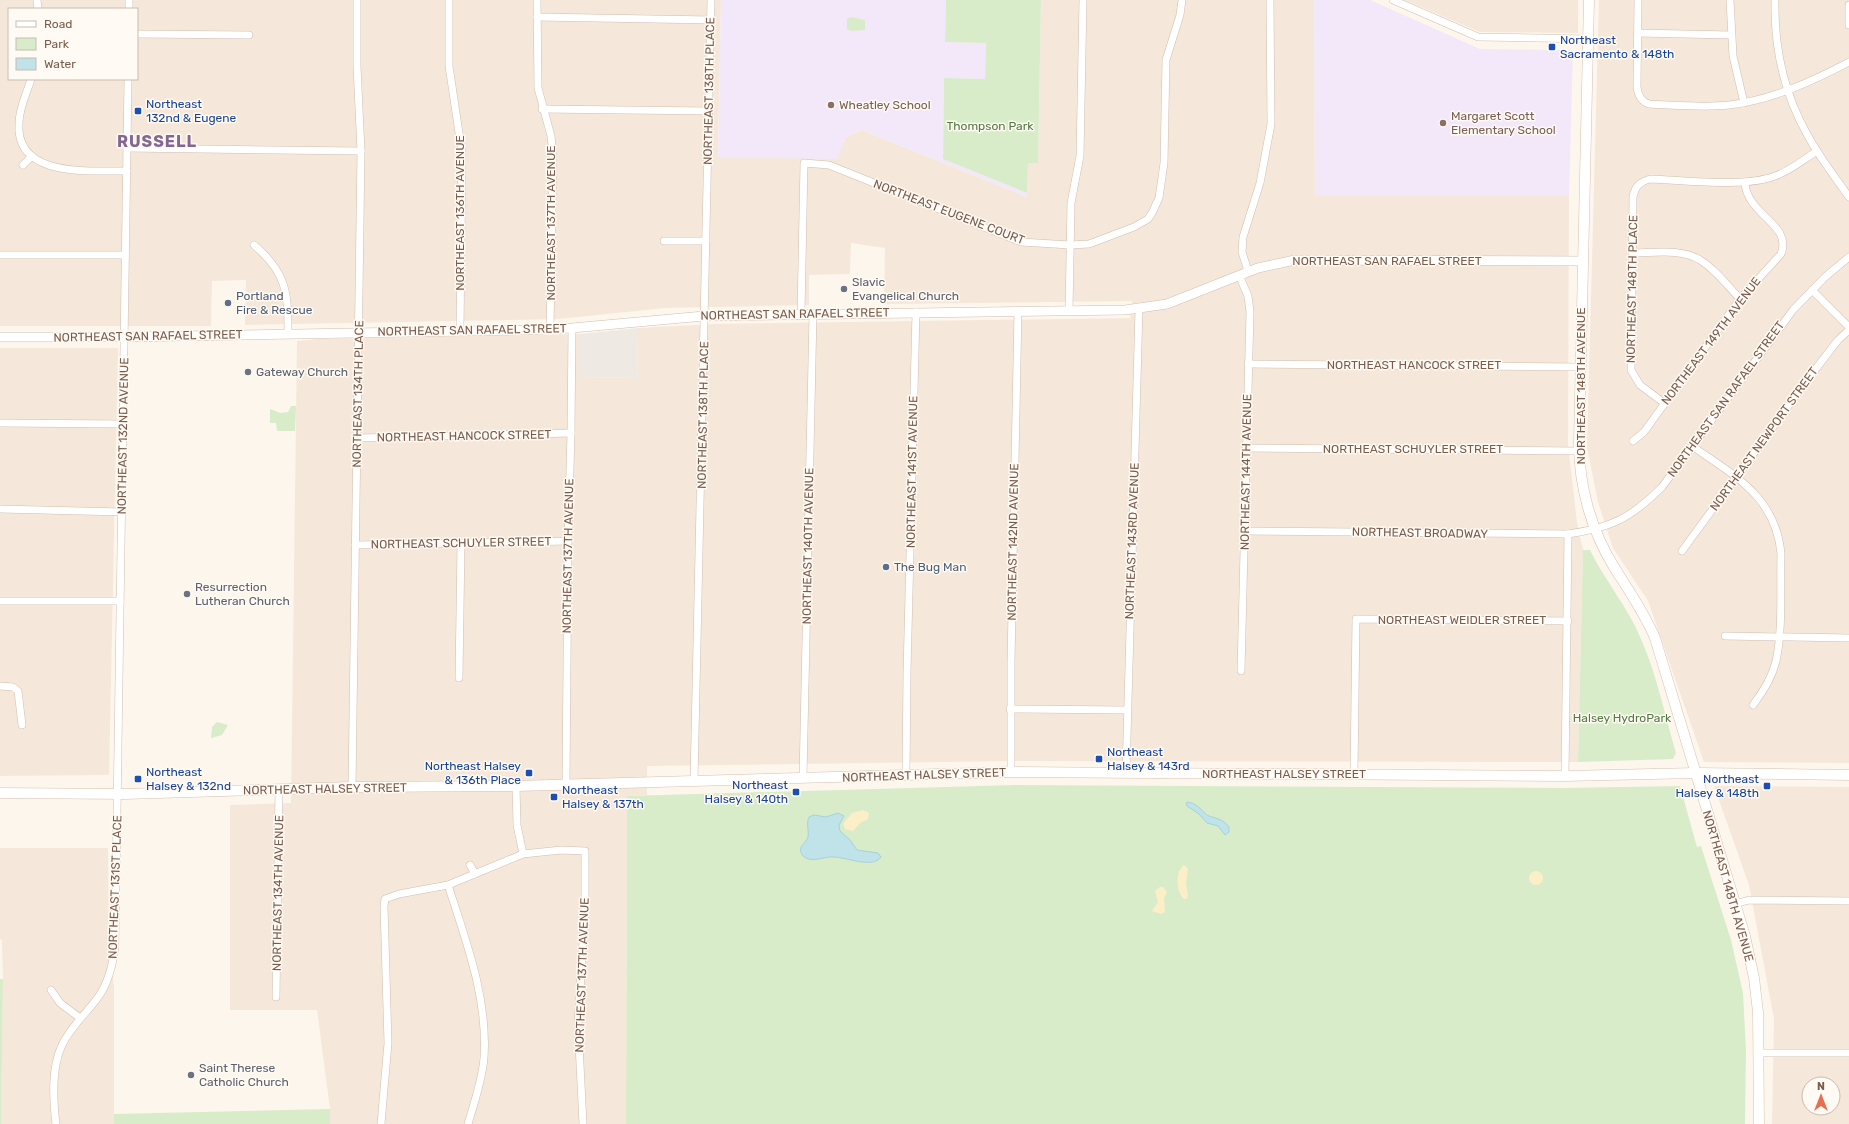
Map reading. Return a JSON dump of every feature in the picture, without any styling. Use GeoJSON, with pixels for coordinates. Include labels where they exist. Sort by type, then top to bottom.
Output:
{"type":"FeatureCollection","features":[{"type":"Feature","properties":{"kind":"main road","name":"NORTHEAST 148TH AVENUE"},"geometry":{"type":"LineString","coordinates":[[1589,0],[1582,261],[1579,451],[1584,496],[1596,530],[1609,559],[1642,610],[1655,638],[1745,936],[1756,990],[1760,1053],[1759,1124]]}},
{"type":"Feature","properties":{"kind":"main road","name":"NORTHEAST HALSEY STREET"},"geometry":{"type":"LineString","coordinates":[[0,793],[117,794],[279,789],[566,785],[1011,772],[1565,776],[1696,773],[1849,774]]}},
{"type":"Feature","properties":{"kind":"street","name":"NORTHEAST 134TH PLACE"},"geometry":{"type":"LineString","coordinates":[[352,788],[361,151],[357,66],[357,0]]}},
{"type":"Feature","properties":{"kind":"street","name":"NORTHEAST 136TH AVENUE"},"geometry":{"type":"LineString","coordinates":[[449,0],[449,66],[462,153],[460,331]]}},
{"type":"Feature","properties":{"kind":"street","name":"NORTHEAST 137TH AVENUE"},"geometry":{"type":"LineString","coordinates":[[537,0],[538,88],[542,109],[551,136],[553,155],[550,329]]}},
{"type":"Feature","properties":{"kind":"street","name":"NORTHEAST 138TH PLACE"},"geometry":{"type":"LineString","coordinates":[[694,781],[711,0]]}},
{"type":"Feature","properties":{"kind":"street"},"geometry":{"type":"LineString","coordinates":[[1069,311],[1071,203],[1080,156],[1083,0]]}},
{"type":"Feature","properties":{"kind":"street","name":"NORTHEAST EUGENE COURT"},"geometry":{"type":"LineString","coordinates":[[801,314],[804,163],[829,165],[1021,242],[1070,245],[1089,244],[1142,223],[1152,214],[1156,206],[1163,174],[1166,60],[1180,15],[1182,0]]}},
{"type":"Feature","properties":{"kind":"street","name":"NORTHEAST 144TH AVENUE"},"geometry":{"type":"LineString","coordinates":[[1241,671],[1250,305],[1242,252],[1243,237],[1260,183],[1271,124],[1270,0]]}},
{"type":"Feature","properties":{"kind":"street"},"geometry":{"type":"LineString","coordinates":[[1393,0],[1478,38],[1588,39]]}},
{"type":"Feature","properties":{"kind":"street"},"geometry":{"type":"LineString","coordinates":[[1638,0],[1637,88],[1638,95],[1643,102],[1649,104],[1727,105],[1744,103],[1787,91],[1849,62]]}},
{"type":"Feature","properties":{"kind":"street"},"geometry":{"type":"LineString","coordinates":[[1730,0],[1730,35],[1736,74],[1744,103]]}},
{"type":"Feature","properties":{"kind":"street"},"geometry":{"type":"LineString","coordinates":[[1775,0],[1778,55],[1787,91],[1799,120],[1817,151],[1849,198]]}},
{"type":"Feature","properties":{"kind":"street"},"geometry":{"type":"LineString","coordinates":[[1849,5],[1849,25]]}},
{"type":"Feature","properties":{"kind":"street"},"geometry":{"type":"LineString","coordinates":[[537,17],[711,20]]}},
{"type":"Feature","properties":{"kind":"street"},"geometry":{"type":"LineString","coordinates":[[1638,33],[1730,35]]}},
{"type":"Feature","properties":{"kind":"street"},"geometry":{"type":"LineString","coordinates":[[138,34],[249,34]]}},
{"type":"Feature","properties":{"kind":"street"},"geometry":{"type":"LineString","coordinates":[[31,80],[19,123],[22,143],[28,153],[41,163],[53,168],[127,171]]}},
{"type":"Feature","properties":{"kind":"street","name":"NORTHEAST 132ND AVENUE"},"geometry":{"type":"LineString","coordinates":[[117,794],[128,80]]}},
{"type":"Feature","properties":{"kind":"street"},"geometry":{"type":"LineString","coordinates":[[542,109],[709,111]]}},
{"type":"Feature","properties":{"kind":"street"},"geometry":{"type":"LineString","coordinates":[[127,148],[361,151]]}},
{"type":"Feature","properties":{"kind":"street"},"geometry":{"type":"LineString","coordinates":[[1745,182],[1757,181],[1776,176],[1817,151]]}},
{"type":"Feature","properties":{"kind":"street"},"geometry":{"type":"LineString","coordinates":[[23,165],[32,156]]}},
{"type":"Feature","properties":{"kind":"street","name":"NORTHEAST 148TH PLACE"},"geometry":{"type":"LineString","coordinates":[[1664,403],[1640,385],[1631,370],[1633,197],[1637,185],[1650,179],[1745,182]]}},
{"type":"Feature","properties":{"kind":"street","name":"NORTHEAST 149TH AVENUE"},"geometry":{"type":"LineString","coordinates":[[1633,441],[1644,432],[1740,299],[1781,254],[1784,248],[1782,237],[1747,196],[1745,182]]}},
{"type":"Feature","properties":{"kind":"street"},"geometry":{"type":"LineString","coordinates":[[664,240],[706,241]]}},
{"type":"Feature","properties":{"kind":"street"},"geometry":{"type":"LineString","coordinates":[[254,245],[269,258],[282,282],[287,299],[288,334]]}},
{"type":"Feature","properties":{"kind":"street"},"geometry":{"type":"LineString","coordinates":[[1632,253],[1676,253],[1693,256],[1708,266],[1740,299]]}},
{"type":"Feature","properties":{"kind":"street"},"geometry":{"type":"LineString","coordinates":[[0,255],[125,255]]}},
{"type":"Feature","properties":{"kind":"street","name":"NORTHEAST SAN RAFAEL STREET"},"geometry":{"type":"LineString","coordinates":[[1596,530],[1625,517],[1650,499],[1662,487],[1774,334],[1812,290],[1849,257]]}},
{"type":"Feature","properties":{"kind":"street","name":"NORTHEAST SAN RAFAEL STREET"},"geometry":{"type":"LineString","coordinates":[[0,337],[124,337],[550,329],[704,316],[1139,309],[1177,300],[1244,273],[1285,261],[1312,259],[1582,261]]}},
{"type":"Feature","properties":{"kind":"street"},"geometry":{"type":"LineString","coordinates":[[1812,290],[1849,327]]}},
{"type":"Feature","properties":{"kind":"street","name":"NORTHEAST 143RD AVENUE"},"geometry":{"type":"LineString","coordinates":[[1126,773],[1139,309]]}},
{"type":"Feature","properties":{"kind":"street","name":"NORTHEAST 142ND AVENUE"},"geometry":{"type":"LineString","coordinates":[[1011,772],[1010,709],[1018,311]]}},
{"type":"Feature","properties":{"kind":"street","name":"NORTHEAST 141ST AVENUE"},"geometry":{"type":"LineString","coordinates":[[906,775],[907,673],[916,312]]}},
{"type":"Feature","properties":{"kind":"street","name":"NORTHEAST 140TH AVENUE"},"geometry":{"type":"LineString","coordinates":[[803,778],[812,314]]}},
{"type":"Feature","properties":{"kind":"street","name":"NORTHEAST 137TH AVENUE"},"geometry":{"type":"LineString","coordinates":[[566,785],[568,541],[572,328]]}},
{"type":"Feature","properties":{"kind":"street","name":"NORTHEAST NEWPORT STREET"},"geometry":{"type":"LineString","coordinates":[[1682,550],[1808,379],[1838,340],[1849,330]]}},
{"type":"Feature","properties":{"kind":"street","name":"NORTHEAST HANCOCK STREET"},"geometry":{"type":"LineString","coordinates":[[1248,364],[1580,366]]}},
{"type":"Feature","properties":{"kind":"street"},"geometry":{"type":"LineString","coordinates":[[0,423],[123,424]]}},
{"type":"Feature","properties":{"kind":"street","name":"NORTHEAST HANCOCK STREET"},"geometry":{"type":"LineString","coordinates":[[357,438],[571,433]]}},
{"type":"Feature","properties":{"kind":"street"},"geometry":{"type":"LineString","coordinates":[[1692,446],[1736,477],[1755,493],[1767,507],[1780,541],[1779,637],[1776,662],[1763,692],[1753,705]]}},
{"type":"Feature","properties":{"kind":"street","name":"NORTHEAST SCHUYLER STREET"},"geometry":{"type":"LineString","coordinates":[[1247,448],[1579,451]]}},
{"type":"Feature","properties":{"kind":"street"},"geometry":{"type":"LineString","coordinates":[[0,509],[122,512]]}},
{"type":"Feature","properties":{"kind":"street","name":"NORTHEAST BROADWAY"},"geometry":{"type":"LineString","coordinates":[[1245,531],[1568,534],[1596,530]]}},
{"type":"Feature","properties":{"kind":"street"},"geometry":{"type":"LineString","coordinates":[[1565,776],[1568,534]]}},
{"type":"Feature","properties":{"kind":"street","name":"NORTHEAST SCHUYLER STREET"},"geometry":{"type":"LineString","coordinates":[[355,546],[568,541]]}},
{"type":"Feature","properties":{"kind":"street"},"geometry":{"type":"LineString","coordinates":[[459,678],[461,543]]}},
{"type":"Feature","properties":{"kind":"street"},"geometry":{"type":"LineString","coordinates":[[0,601],[120,601]]}},
{"type":"Feature","properties":{"kind":"street","name":"NORTHEAST WEIDLER STREET"},"geometry":{"type":"LineString","coordinates":[[1354,774],[1356,619],[1568,621]]}},
{"type":"Feature","properties":{"kind":"street"},"geometry":{"type":"LineString","coordinates":[[1725,636],[1849,638]]}},
{"type":"Feature","properties":{"kind":"street"},"geometry":{"type":"LineString","coordinates":[[0,686],[13,687],[18,691],[22,725]]}},
{"type":"Feature","properties":{"kind":"street"},"geometry":{"type":"LineString","coordinates":[[1010,709],[1127,710]]}},
{"type":"Feature","properties":{"kind":"street"},"geometry":{"type":"LineString","coordinates":[[380,1124],[388,1043],[384,906],[386,899],[399,894],[448,885],[523,854],[517,824],[516,786]]}},
{"type":"Feature","properties":{"kind":"street","name":"NORTHEAST 134TH AVENUE"},"geometry":{"type":"LineString","coordinates":[[276,997],[279,789]]}},
{"type":"Feature","properties":{"kind":"street","name":"NORTHEAST 131ST PLACE"},"geometry":{"type":"LineString","coordinates":[[56,1124],[54,1084],[56,1065],[61,1047],[68,1034],[99,995],[106,982],[114,958],[117,794]]}},
{"type":"Feature","properties":{"kind":"street","name":"NORTHEAST 137TH AVENUE"},"geometry":{"type":"LineString","coordinates":[[523,854],[561,850],[585,851],[585,908],[578,1024],[583,1124]]}},
{"type":"Feature","properties":{"kind":"street"},"geometry":{"type":"LineString","coordinates":[[470,865],[475,874]]}},
{"type":"Feature","properties":{"kind":"street"},"geometry":{"type":"LineString","coordinates":[[448,885],[475,972],[483,1020],[484,1060],[481,1077],[468,1124]]}},
{"type":"Feature","properties":{"kind":"street"},"geometry":{"type":"LineString","coordinates":[[1735,904],[1749,900],[1849,901]]}},
{"type":"Feature","properties":{"kind":"street"},"geometry":{"type":"LineString","coordinates":[[51,990],[60,1003],[80,1018]]}},
{"type":"Feature","properties":{"kind":"street"},"geometry":{"type":"LineString","coordinates":[[1760,1053],[1849,1053]]}},
{"type":"Feature","properties":{"kind":"shaded area"},"geometry":{"type":"Polygon","coordinates":[[[0,0],[721,0],[718,157],[846,137],[862,130],[1027,197],[1028,163],[1038,163],[1041,0],[1314,0],[1315,196],[1569,196],[1568,443],[1577,523],[1583,550],[1578,762],[1017,761],[647,766],[647,795],[627,796],[626,1124],[330,1124],[330,1109],[317,1010],[230,1010],[230,805],[291,803],[297,341],[319,339],[580,334],[580,378],[635,377],[637,381],[638,328],[714,324],[1130,318],[1132,301],[884,304],[885,248],[851,243],[850,274],[809,275],[809,305],[665,308],[559,319],[245,325],[246,280],[212,281],[211,326],[0,326],[0,0]]]}},
{"type":"Feature","properties":{"kind":"shaded area","name":"Wheatley School"},"geometry":{"type":"Polygon","coordinates":[[[721,0],[946,0],[945,42],[986,43],[985,79],[944,78],[943,159],[1027,193],[1027,197],[862,130],[846,137],[837,159],[718,157],[721,0]]]}},
{"type":"Feature","properties":{"kind":"shaded area","name":"Margaret Scott Elementary School"},"geometry":{"type":"Polygon","coordinates":[[[1314,0],[1370,0],[1480,49],[1573,50],[1569,196],[1315,196],[1314,0]]]}},
{"type":"Feature","properties":{"kind":"shaded area"},"geometry":{"type":"Polygon","coordinates":[[[1404,0],[1578,0],[1578,33],[1480,32],[1404,0]]]}},
{"type":"Feature","properties":{"kind":"shaded area"},"geometry":{"type":"Polygon","coordinates":[[[1599,0],[1849,0],[1849,763],[1704,762],[1648,601],[1613,548],[1598,502],[1587,447],[1599,0]]]}},
{"type":"Feature","properties":{"kind":"shaded area"},"geometry":{"type":"Polygon","coordinates":[[[638,328],[637,381],[635,381],[635,377],[579,378],[580,334],[638,328]]]}},
{"type":"Feature","properties":{"kind":"shaded area"},"geometry":{"type":"Polygon","coordinates":[[[0,348],[118,348],[109,775],[0,776],[0,348]]]}},
{"type":"Feature","properties":{"kind":"shaded area"},"geometry":{"type":"Polygon","coordinates":[[[1714,786],[1849,787],[1849,1124],[1772,1124],[1774,1019],[1749,885],[1714,786]]]}},
{"type":"Feature","properties":{"kind":"shaded area"},"geometry":{"type":"Polygon","coordinates":[[[0,848],[108,848],[109,941],[114,987],[114,1124],[1,1124],[3,979],[2,940],[0,939],[0,848]]]}},
{"type":"Feature","properties":{"kind":"green space","name":"Thompson Park"},"geometry":{"type":"Polygon","coordinates":[[[946,0],[1041,0],[1038,163],[1028,163],[1027,193],[943,159],[944,78],[985,79],[986,43],[945,42],[946,0]]]}},
{"type":"Feature","properties":{"kind":"green space"},"geometry":{"type":"Polygon","coordinates":[[[851,17],[865,20],[865,30],[851,31],[847,29],[847,19],[851,17]]]}},
{"type":"Feature","properties":{"kind":"green space"},"geometry":{"type":"Polygon","coordinates":[[[291,406],[296,406],[295,431],[277,431],[276,423],[270,423],[270,409],[280,413],[288,412],[291,406]]]}},
{"type":"Feature","properties":{"kind":"green space","name":"Halsey HydroPark"},"geometry":{"type":"Polygon","coordinates":[[[1583,550],[1590,550],[1636,627],[1647,653],[1656,681],[1676,753],[1673,759],[1578,762],[1583,550]]]}},
{"type":"Feature","properties":{"kind":"green space"},"geometry":{"type":"Polygon","coordinates":[[[217,722],[228,725],[222,735],[211,738],[212,727],[217,722]]]}},
{"type":"Feature","properties":{"kind":"green space"},"geometry":{"type":"Polygon","coordinates":[[[1015,785],[1564,788],[1680,786],[1697,847],[1701,846],[1731,940],[1743,993],[1746,1050],[1745,1124],[626,1124],[627,796],[1015,785]]]}},
{"type":"Feature","properties":{"kind":"green space"},"geometry":{"type":"Polygon","coordinates":[[[0,979],[3,979],[1,1124],[0,1124],[0,979]]]}},
{"type":"Feature","properties":{"kind":"green space"},"geometry":{"type":"Polygon","coordinates":[[[330,1109],[330,1124],[114,1124],[114,1114],[330,1109]]]}},
{"type":"Feature","properties":{"kind":"sand"},"geometry":{"type":"Polygon","coordinates":[[[863,810],[869,813],[868,819],[860,823],[853,831],[845,829],[843,824],[852,813],[863,810]]]}},
{"type":"Feature","properties":{"kind":"sand"},"geometry":{"type":"Polygon","coordinates":[[[1184,865],[1188,869],[1186,883],[1188,896],[1186,899],[1181,896],[1178,887],[1179,872],[1184,865]]]}},
{"type":"Feature","properties":{"kind":"sand"},"geometry":{"type":"Polygon","coordinates":[[[1533,871],[1539,871],[1543,875],[1543,881],[1539,885],[1533,885],[1529,881],[1529,875],[1533,871]]]}},
{"type":"Feature","properties":{"kind":"sand"},"geometry":{"type":"Polygon","coordinates":[[[1160,887],[1163,887],[1167,892],[1164,898],[1165,912],[1161,914],[1152,911],[1158,902],[1155,891],[1160,887]]]}},
{"type":"Feature","properties":{"kind":"water"},"geometry":{"type":"Polygon","coordinates":[[[1188,802],[1199,807],[1207,815],[1225,822],[1229,827],[1229,832],[1225,835],[1218,826],[1207,823],[1199,814],[1187,806],[1186,803],[1188,802]]]}},
{"type":"Feature","properties":{"kind":"water"},"geometry":{"type":"Polygon","coordinates":[[[838,813],[844,816],[839,825],[840,831],[850,840],[857,850],[878,853],[881,857],[872,862],[859,862],[839,857],[814,860],[803,856],[801,853],[801,847],[808,837],[809,817],[814,815],[826,817],[838,813]]]}},
{"type":"Feature","properties":{"kind":"place","name":"Northeast Sacramento & 148th"},"geometry":{"type":"Point","coordinates":[1552,47]}},
{"type":"Feature","properties":{"kind":"place","name":"Wheatley School"},"geometry":{"type":"Point","coordinates":[831,105]}},
{"type":"Feature","properties":{"kind":"place","name":"Northeast 132nd & Eugene"},"geometry":{"type":"Point","coordinates":[138,111]}},
{"type":"Feature","properties":{"kind":"place","name":"Margaret Scott Elementary School"},"geometry":{"type":"Point","coordinates":[1443,123]}},
{"type":"Feature","properties":{"kind":"place","name":"Slavic Evangelical Church"},"geometry":{"type":"Point","coordinates":[844,289]}},
{"type":"Feature","properties":{"kind":"place","name":"Portland Fire & Rescue"},"geometry":{"type":"Point","coordinates":[228,303]}},
{"type":"Feature","properties":{"kind":"place","name":"Gateway Church"},"geometry":{"type":"Point","coordinates":[248,372]}},
{"type":"Feature","properties":{"kind":"place","name":"The Bug Man"},"geometry":{"type":"Point","coordinates":[886,567]}},
{"type":"Feature","properties":{"kind":"place","name":"Resurrection Lutheran Church"},"geometry":{"type":"Point","coordinates":[187,594]}},
{"type":"Feature","properties":{"kind":"place","name":"Northeast Halsey & 143rd"},"geometry":{"type":"Point","coordinates":[1099,759]}},
{"type":"Feature","properties":{"kind":"place","name":"Northeast Halsey & 136th Place"},"geometry":{"type":"Point","coordinates":[529,773]}},
{"type":"Feature","properties":{"kind":"place","name":"Northeast Halsey & 132nd"},"geometry":{"type":"Point","coordinates":[138,779]}},
{"type":"Feature","properties":{"kind":"place","name":"Northeast Halsey & 148th"},"geometry":{"type":"Point","coordinates":[1767,786]}},
{"type":"Feature","properties":{"kind":"place","name":"Northeast Halsey & 140th"},"geometry":{"type":"Point","coordinates":[796,792]}},
{"type":"Feature","properties":{"kind":"place","name":"Northeast Halsey & 137th"},"geometry":{"type":"Point","coordinates":[554,797]}},
{"type":"Feature","properties":{"kind":"place","name":"Saint Therese Catholic Church"},"geometry":{"type":"Point","coordinates":[191,1075]}},
{"type":"Feature","properties":{"kind":"district","name":"RUSSELL"},"geometry":{"type":"Point","coordinates":[157,141]}}]}
